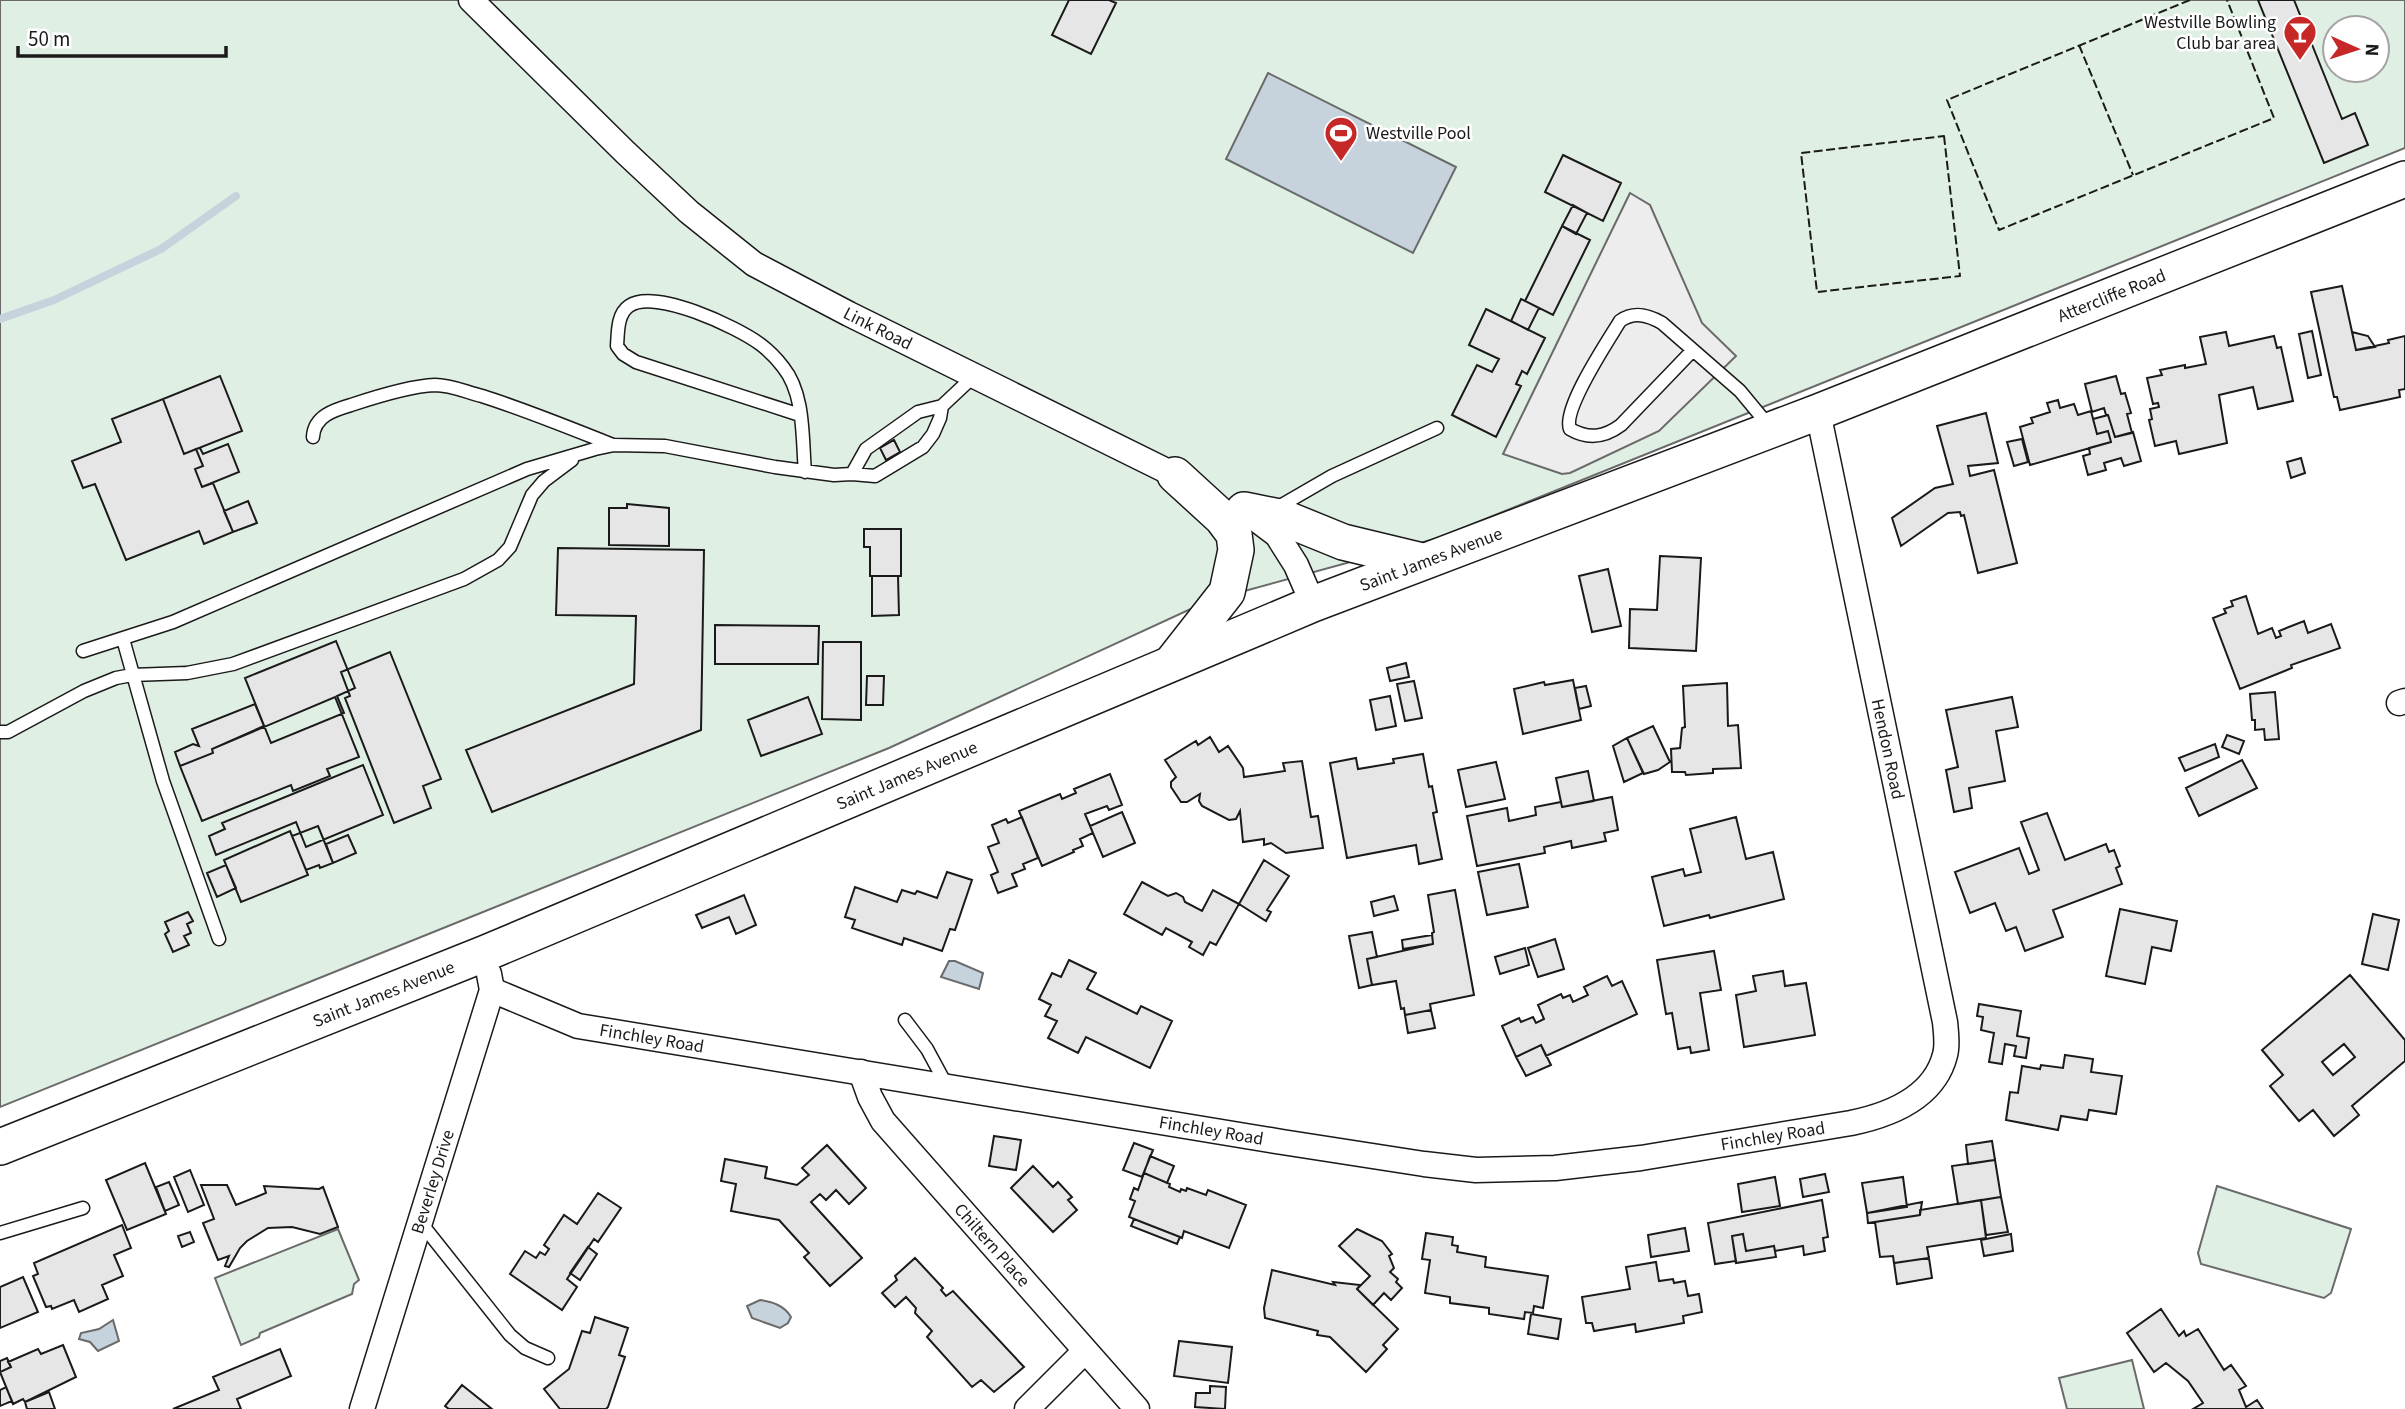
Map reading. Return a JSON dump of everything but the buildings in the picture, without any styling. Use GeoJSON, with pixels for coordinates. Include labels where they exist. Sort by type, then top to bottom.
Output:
{"type":"FeatureCollection","features":[{"type":"Feature","properties":{"kind":"main road","name":"Attercliffe Road"},"geometry":{"type":"LineString","coordinates":[[1818,412],[2405,179]]}},
{"type":"Feature","properties":{"kind":"main road","name":"Saint James Avenue"},"geometry":{"type":"LineString","coordinates":[[0,1147],[486,953],[1313,604],[1818,412]]}},
{"type":"Feature","properties":{"kind":"main road"},"geometry":{"type":"LineString","coordinates":[[1171,664],[1227,592],[1236,550],[1234,534],[1222,517],[1175,475]]}},
{"type":"Feature","properties":{"kind":"main road"},"geometry":{"type":"LineString","coordinates":[[1255,512],[1284,517],[1343,542],[1422,561]]}},
{"type":"Feature","properties":{"kind":"street","name":"Link Road"},"geometry":{"type":"LineString","coordinates":[[471,0],[662,187],[754,264],[974,376],[1255,512],[1277,535],[1296,565],[1313,604]]}},
{"type":"Feature","properties":{"kind":"street","name":"Hendon Road"},"geometry":{"type":"LineString","coordinates":[[1818,412],[1945,1022],[1945,1054],[1931,1084]]}},
{"type":"Feature","properties":{"kind":"street","name":"Beverley Drive"},"geometry":{"type":"LineString","coordinates":[[362,1409],[492,990],[486,953]]}},
{"type":"Feature","properties":{"kind":"street","name":"Finchley Road"},"geometry":{"type":"LineString","coordinates":[[492,990],[578,1026],[1282,1142],[1476,1170],[1555,1168],[1641,1158],[1851,1123],[1872,1119],[1906,1104],[1931,1084]]}},
{"type":"Feature","properties":{"kind":"street","name":"Chiltern Place"},"geometry":{"type":"LineString","coordinates":[[861,1072],[883,1121],[1137,1409]]}},
{"type":"Feature","properties":{"kind":"street"},"geometry":{"type":"LineString","coordinates":[[1027,1409],[1086,1351]]}},
{"type":"Feature","properties":{"kind":"lane"},"geometry":{"type":"LineString","coordinates":[[800,415],[651,368],[623,354],[618,346],[621,317],[627,307],[637,303],[670,303],[699,313],[761,344],[783,367],[797,393],[800,415],[805,472]]}},
{"type":"Feature","properties":{"kind":"lane"},"geometry":{"type":"LineString","coordinates":[[1693,350],[1621,425],[1609,433],[1594,436],[1570,429],[1570,411],[1584,381],[1620,321],[1636,314],[1653,318],[1693,350],[1740,391],[1772,429]]}},
{"type":"Feature","properties":{"kind":"lane"},"geometry":{"type":"LineString","coordinates":[[852,474],[866,449],[918,412],[942,406],[974,376]]}},
{"type":"Feature","properties":{"kind":"lane"},"geometry":{"type":"LineString","coordinates":[[313,437],[313,429],[332,411],[376,397],[432,385],[451,386],[494,400],[614,445]]}},
{"type":"Feature","properties":{"kind":"lane"},"geometry":{"type":"LineString","coordinates":[[83,651],[173,622],[527,469],[614,445],[665,446],[805,472],[875,476],[923,447],[937,426],[942,406]]}},
{"type":"Feature","properties":{"kind":"lane"},"geometry":{"type":"LineString","coordinates":[[1255,512],[1437,428]]}},
{"type":"Feature","properties":{"kind":"lane"},"geometry":{"type":"LineString","coordinates":[[0,732],[8,732],[84,691],[116,678],[187,673],[233,664],[464,579],[498,560],[510,547],[532,495],[544,481],[578,455]]}},
{"type":"Feature","properties":{"kind":"lane"},"geometry":{"type":"LineString","coordinates":[[122,639],[163,781],[219,939]]}},
{"type":"Feature","properties":{"kind":"lane"},"geometry":{"type":"LineString","coordinates":[[905,1020],[927,1049],[947,1086]]}},
{"type":"Feature","properties":{"kind":"lane"},"geometry":{"type":"LineString","coordinates":[[0,1233],[83,1208]]}},
{"type":"Feature","properties":{"kind":"lane"},"geometry":{"type":"LineString","coordinates":[[421,1223],[510,1335],[525,1348],[548,1358]]}},
{"type":"Feature","properties":{"kind":"green space"},"geometry":{"type":"Polygon","coordinates":[[[0,0],[2405,0],[2405,148],[1438,538],[1208,601],[889,748],[0,1107],[0,0]]]}},
{"type":"Feature","properties":{"kind":"green space"},"geometry":{"type":"Polygon","coordinates":[[[2217,1186],[2351,1229],[2331,1293],[2324,1298],[2201,1264],[2198,1253],[2217,1186]]]}},
{"type":"Feature","properties":{"kind":"green space"},"geometry":{"type":"Polygon","coordinates":[[[338,1229],[359,1280],[354,1284],[352,1294],[260,1333],[259,1337],[241,1345],[215,1278],[338,1229]]]}},
{"type":"Feature","properties":{"kind":"green space"},"geometry":{"type":"Polygon","coordinates":[[[2132,1360],[2144,1409],[2067,1409],[2059,1378],[2132,1360]]]}},
{"type":"Feature","properties":{"kind":"shaded area","name":"Westville Pool"},"geometry":{"type":"Polygon","coordinates":[[[1268,73],[1456,167],[1413,253],[1226,159],[1268,73]]]}},
{"type":"Feature","properties":{"kind":"shaded area"},"geometry":{"type":"Polygon","coordinates":[[[1630,193],[1650,205],[1702,323],[1736,356],[1659,431],[1570,473],[1562,474],[1503,454],[1630,193]]]}},
{"type":"Feature","properties":{"kind":"shaded area"},"geometry":{"type":"Polygon","coordinates":[[[949,961],[983,973],[979,989],[941,977],[949,961]]]}},
{"type":"Feature","properties":{"kind":"shaded area"},"geometry":{"type":"Polygon","coordinates":[[[760,1300],[785,1310],[791,1317],[788,1323],[780,1328],[752,1318],[747,1306],[760,1300]]]}},
{"type":"Feature","properties":{"kind":"shaded area"},"geometry":{"type":"Polygon","coordinates":[[[113,1320],[119,1341],[98,1351],[90,1342],[79,1339],[81,1333],[99,1329],[113,1320]]]}},
{"type":"Feature","properties":{"kind":"waterway"},"geometry":{"type":"LineString","coordinates":[[0,319],[54,300],[161,249],[236,196]]}},
{"type":"Feature","properties":{"kind":"fence"},"geometry":{"type":"LineString","coordinates":[[2190,0],[1947,100],[1999,230],[2274,118],[2227,0]]}},
{"type":"Feature","properties":{"kind":"fence"},"geometry":{"type":"LineString","coordinates":[[2079,45],[2133,175]]}},
{"type":"Feature","properties":{"kind":"fence"},"geometry":{"type":"LineString","coordinates":[[1944,136],[1960,276],[1817,292],[1801,153],[1944,136]]}},
{"type":"Feature","properties":{"kind":"place","name":"Westville Bowling Club bar area"},"geometry":{"type":"Point","coordinates":[2300,62]}},
{"type":"Feature","properties":{"kind":"place","name":"Westville Pool"},"geometry":{"type":"Point","coordinates":[1341,163]}}]}
